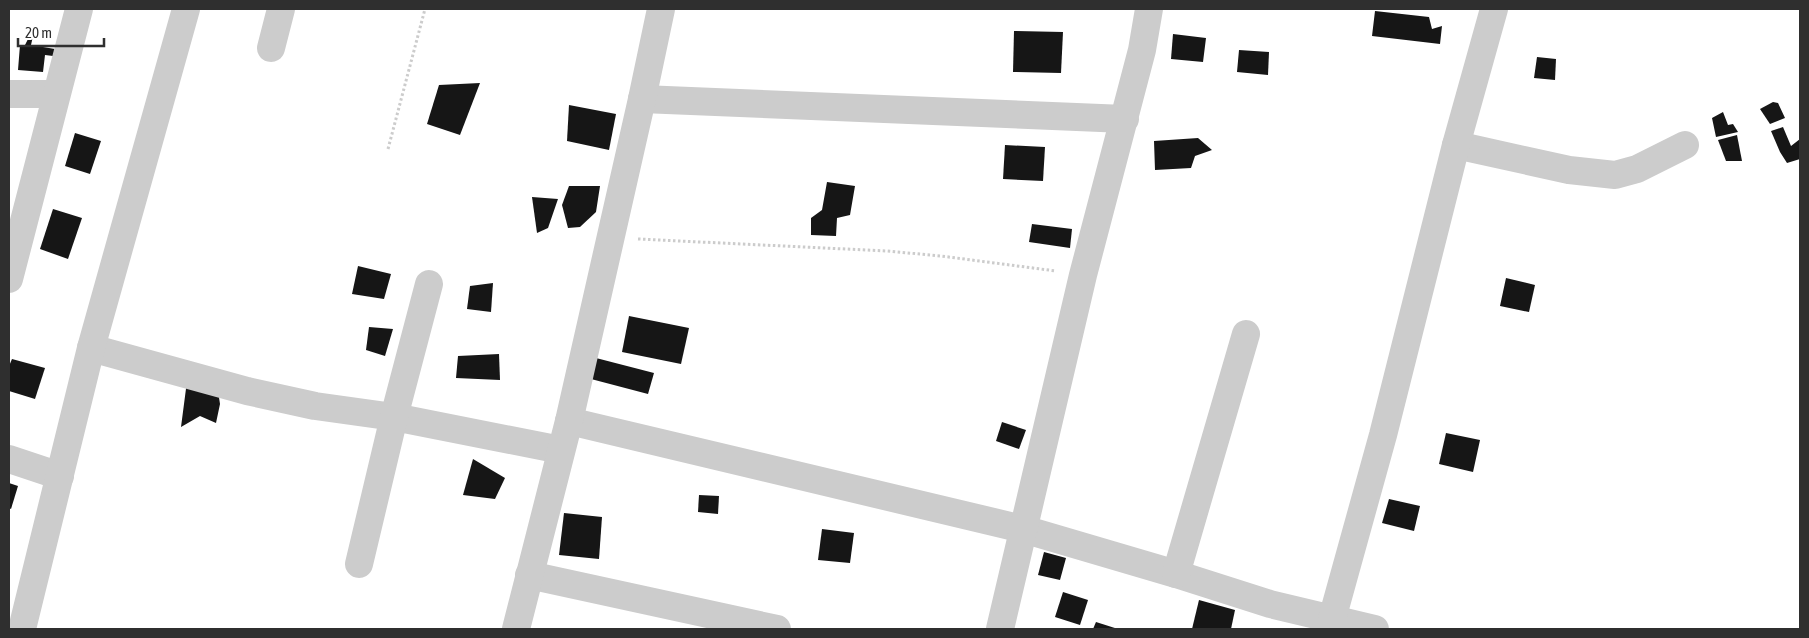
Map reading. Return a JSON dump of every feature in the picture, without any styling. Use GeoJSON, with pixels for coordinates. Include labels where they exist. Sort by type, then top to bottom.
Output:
{"type":"FeatureCollection","features":[{"type":"Feature","properties":{"kind":"street"},"geometry":{"type":"LineString","coordinates":[[9,279],[18,211],[56,94],[79,9]]}},
{"type":"Feature","properties":{"kind":"street"},"geometry":{"type":"LineString","coordinates":[[22,629],[91,348],[186,9]]}},
{"type":"Feature","properties":{"kind":"street"},"geometry":{"type":"LineString","coordinates":[[271,48],[280,9]]}},
{"type":"Feature","properties":{"kind":"street"},"geometry":{"type":"LineString","coordinates":[[516,629],[569,421],[661,9]]}},
{"type":"Feature","properties":{"kind":"street"},"geometry":{"type":"LineString","coordinates":[[1000,629],[1083,275],[1142,50],[1149,9]]}},
{"type":"Feature","properties":{"kind":"street"},"geometry":{"type":"LineString","coordinates":[[1332,619],[1383,435],[1456,145],[1494,9]]}},
{"type":"Feature","properties":{"kind":"street"},"geometry":{"type":"LineString","coordinates":[[9,94],[56,94]]}},
{"type":"Feature","properties":{"kind":"street"},"geometry":{"type":"LineString","coordinates":[[642,99],[1125,119]]}},
{"type":"Feature","properties":{"kind":"street"},"geometry":{"type":"LineString","coordinates":[[1456,145],[1569,170],[1615,175],[1637,169],[1685,145]]}},
{"type":"Feature","properties":{"kind":"street"},"geometry":{"type":"LineString","coordinates":[[359,564],[394,417],[429,284]]}},
{"type":"Feature","properties":{"kind":"street"},"geometry":{"type":"LineString","coordinates":[[1176,574],[1246,334]]}},
{"type":"Feature","properties":{"kind":"street"},"geometry":{"type":"LineString","coordinates":[[91,348],[247,391],[315,406],[394,417],[561,450]]}},
{"type":"Feature","properties":{"kind":"street"},"geometry":{"type":"LineString","coordinates":[[569,421],[1023,529],[1270,604],[1375,629]]}},
{"type":"Feature","properties":{"kind":"street"},"geometry":{"type":"LineString","coordinates":[[9,459],[60,476]]}},
{"type":"Feature","properties":{"kind":"street"},"geometry":{"type":"LineString","coordinates":[[529,575],[777,629]]}},
{"type":"Feature","properties":{"kind":"path"},"geometry":{"type":"LineString","coordinates":[[388,149],[425,9]]}},
{"type":"Feature","properties":{"kind":"path"},"geometry":{"type":"LineString","coordinates":[[610,237],[887,251],[1083,275]]}},
{"type":"Feature","properties":{"kind":"building"},"geometry":{"type":"Polygon","coordinates":[[[1375,11],[1429,17],[1432,29],[1442,26],[1440,44],[1372,36],[1375,11]]]}},
{"type":"Feature","properties":{"kind":"building"},"geometry":{"type":"Polygon","coordinates":[[[1014,31],[1063,32],[1061,73],[1013,72],[1014,31]]]}},
{"type":"Feature","properties":{"kind":"building"},"geometry":{"type":"Polygon","coordinates":[[[1173,34],[1206,38],[1203,62],[1171,59],[1173,34]]]}},
{"type":"Feature","properties":{"kind":"building"},"geometry":{"type":"Polygon","coordinates":[[[30,35],[33,36],[31,45],[55,49],[53,56],[45,55],[43,72],[18,70],[20,45],[25,45],[30,35]]]}},
{"type":"Feature","properties":{"kind":"building"},"geometry":{"type":"Polygon","coordinates":[[[1239,50],[1269,52],[1268,75],[1237,72],[1239,50]]]}},
{"type":"Feature","properties":{"kind":"building"},"geometry":{"type":"Polygon","coordinates":[[[1537,57],[1556,59],[1555,80],[1534,78],[1537,57]]]}},
{"type":"Feature","properties":{"kind":"building"},"geometry":{"type":"Polygon","coordinates":[[[480,83],[460,135],[427,124],[439,85],[480,83]]]}},
{"type":"Feature","properties":{"kind":"building"},"geometry":{"type":"Polygon","coordinates":[[[1773,102],[1778,103],[1785,118],[1770,124],[1760,109],[1773,102]]]}},
{"type":"Feature","properties":{"kind":"building"},"geometry":{"type":"Polygon","coordinates":[[[569,105],[616,114],[609,150],[567,141],[569,105]]]}},
{"type":"Feature","properties":{"kind":"building"},"geometry":{"type":"Polygon","coordinates":[[[1723,112],[1728,125],[1733,124],[1738,132],[1716,137],[1712,118],[1723,112]]]}},
{"type":"Feature","properties":{"kind":"building"},"geometry":{"type":"Polygon","coordinates":[[[1783,127],[1791,146],[1800,139],[1800,159],[1787,163],[1780,152],[1771,131],[1783,127]]]}},
{"type":"Feature","properties":{"kind":"building"},"geometry":{"type":"Polygon","coordinates":[[[75,133],[101,141],[90,174],[65,166],[75,133]]]}},
{"type":"Feature","properties":{"kind":"building"},"geometry":{"type":"Polygon","coordinates":[[[1737,135],[1742,161],[1726,161],[1718,140],[1737,135]]]}},
{"type":"Feature","properties":{"kind":"building"},"geometry":{"type":"Polygon","coordinates":[[[1198,138],[1212,150],[1195,156],[1191,168],[1155,170],[1154,141],[1198,138]]]}},
{"type":"Feature","properties":{"kind":"building"},"geometry":{"type":"Polygon","coordinates":[[[1005,145],[1045,147],[1043,181],[1003,179],[1005,145]]]}},
{"type":"Feature","properties":{"kind":"building"},"geometry":{"type":"Polygon","coordinates":[[[827,182],[855,186],[850,215],[837,218],[836,236],[811,235],[811,218],[822,210],[827,182]]]}},
{"type":"Feature","properties":{"kind":"building"},"geometry":{"type":"Polygon","coordinates":[[[569,186],[600,186],[596,212],[580,227],[568,228],[562,205],[569,186]]]}},
{"type":"Feature","properties":{"kind":"building"},"geometry":{"type":"Polygon","coordinates":[[[532,197],[558,199],[548,228],[537,233],[532,197]]]}},
{"type":"Feature","properties":{"kind":"building"},"geometry":{"type":"Polygon","coordinates":[[[53,209],[82,218],[68,259],[40,249],[53,209]]]}},
{"type":"Feature","properties":{"kind":"building"},"geometry":{"type":"Polygon","coordinates":[[[1032,224],[1072,229],[1070,248],[1029,242],[1032,224]]]}},
{"type":"Feature","properties":{"kind":"building"},"geometry":{"type":"Polygon","coordinates":[[[358,266],[391,274],[384,299],[352,294],[358,266]]]}},
{"type":"Feature","properties":{"kind":"building"},"geometry":{"type":"Polygon","coordinates":[[[1506,278],[1535,285],[1529,312],[1500,306],[1506,278]]]}},
{"type":"Feature","properties":{"kind":"building"},"geometry":{"type":"Polygon","coordinates":[[[493,283],[491,312],[467,309],[470,286],[493,283]]]}},
{"type":"Feature","properties":{"kind":"building"},"geometry":{"type":"Polygon","coordinates":[[[629,316],[689,328],[681,364],[622,352],[629,316]]]}},
{"type":"Feature","properties":{"kind":"building"},"geometry":{"type":"Polygon","coordinates":[[[369,327],[393,329],[385,356],[366,350],[369,327]]]}},
{"type":"Feature","properties":{"kind":"building"},"geometry":{"type":"Polygon","coordinates":[[[499,354],[500,380],[456,378],[458,356],[499,354]]]}},
{"type":"Feature","properties":{"kind":"building"},"geometry":{"type":"Polygon","coordinates":[[[596,358],[654,373],[648,394],[591,379],[596,358]]]}},
{"type":"Feature","properties":{"kind":"building"},"geometry":{"type":"Polygon","coordinates":[[[12,359],[45,368],[35,399],[9,391],[9,366],[12,359]]]}},
{"type":"Feature","properties":{"kind":"building"},"geometry":{"type":"Polygon","coordinates":[[[187,381],[218,391],[220,404],[216,423],[200,416],[181,427],[187,381]]]}},
{"type":"Feature","properties":{"kind":"building"},"geometry":{"type":"Polygon","coordinates":[[[1002,422],[1026,430],[1019,449],[996,441],[1002,422]]]}},
{"type":"Feature","properties":{"kind":"building"},"geometry":{"type":"Polygon","coordinates":[[[1446,433],[1480,440],[1473,472],[1439,464],[1446,433]]]}},
{"type":"Feature","properties":{"kind":"building"},"geometry":{"type":"Polygon","coordinates":[[[473,459],[505,478],[495,499],[463,495],[473,459]]]}},
{"type":"Feature","properties":{"kind":"building"},"geometry":{"type":"Polygon","coordinates":[[[9,483],[18,486],[11,509],[9,508],[9,483]]]}},
{"type":"Feature","properties":{"kind":"building"},"geometry":{"type":"Polygon","coordinates":[[[699,495],[719,496],[718,514],[698,512],[699,495]]]}},
{"type":"Feature","properties":{"kind":"building"},"geometry":{"type":"Polygon","coordinates":[[[1389,499],[1420,506],[1414,531],[1382,523],[1389,499]]]}},
{"type":"Feature","properties":{"kind":"building"},"geometry":{"type":"Polygon","coordinates":[[[564,513],[602,517],[599,559],[559,555],[564,513]]]}},
{"type":"Feature","properties":{"kind":"building"},"geometry":{"type":"Polygon","coordinates":[[[822,529],[854,533],[850,563],[818,560],[822,529]]]}},
{"type":"Feature","properties":{"kind":"building"},"geometry":{"type":"Polygon","coordinates":[[[1044,552],[1066,558],[1060,580],[1038,575],[1044,552]]]}},
{"type":"Feature","properties":{"kind":"building"},"geometry":{"type":"Polygon","coordinates":[[[1063,592],[1088,600],[1080,625],[1055,617],[1063,592]]]}},
{"type":"Feature","properties":{"kind":"building"},"geometry":{"type":"Polygon","coordinates":[[[1199,600],[1235,610],[1231,629],[1192,629],[1199,600]]]}},
{"type":"Feature","properties":{"kind":"building"},"geometry":{"type":"Polygon","coordinates":[[[1096,622],[1118,629],[1093,629],[1096,622]]]}}]}
